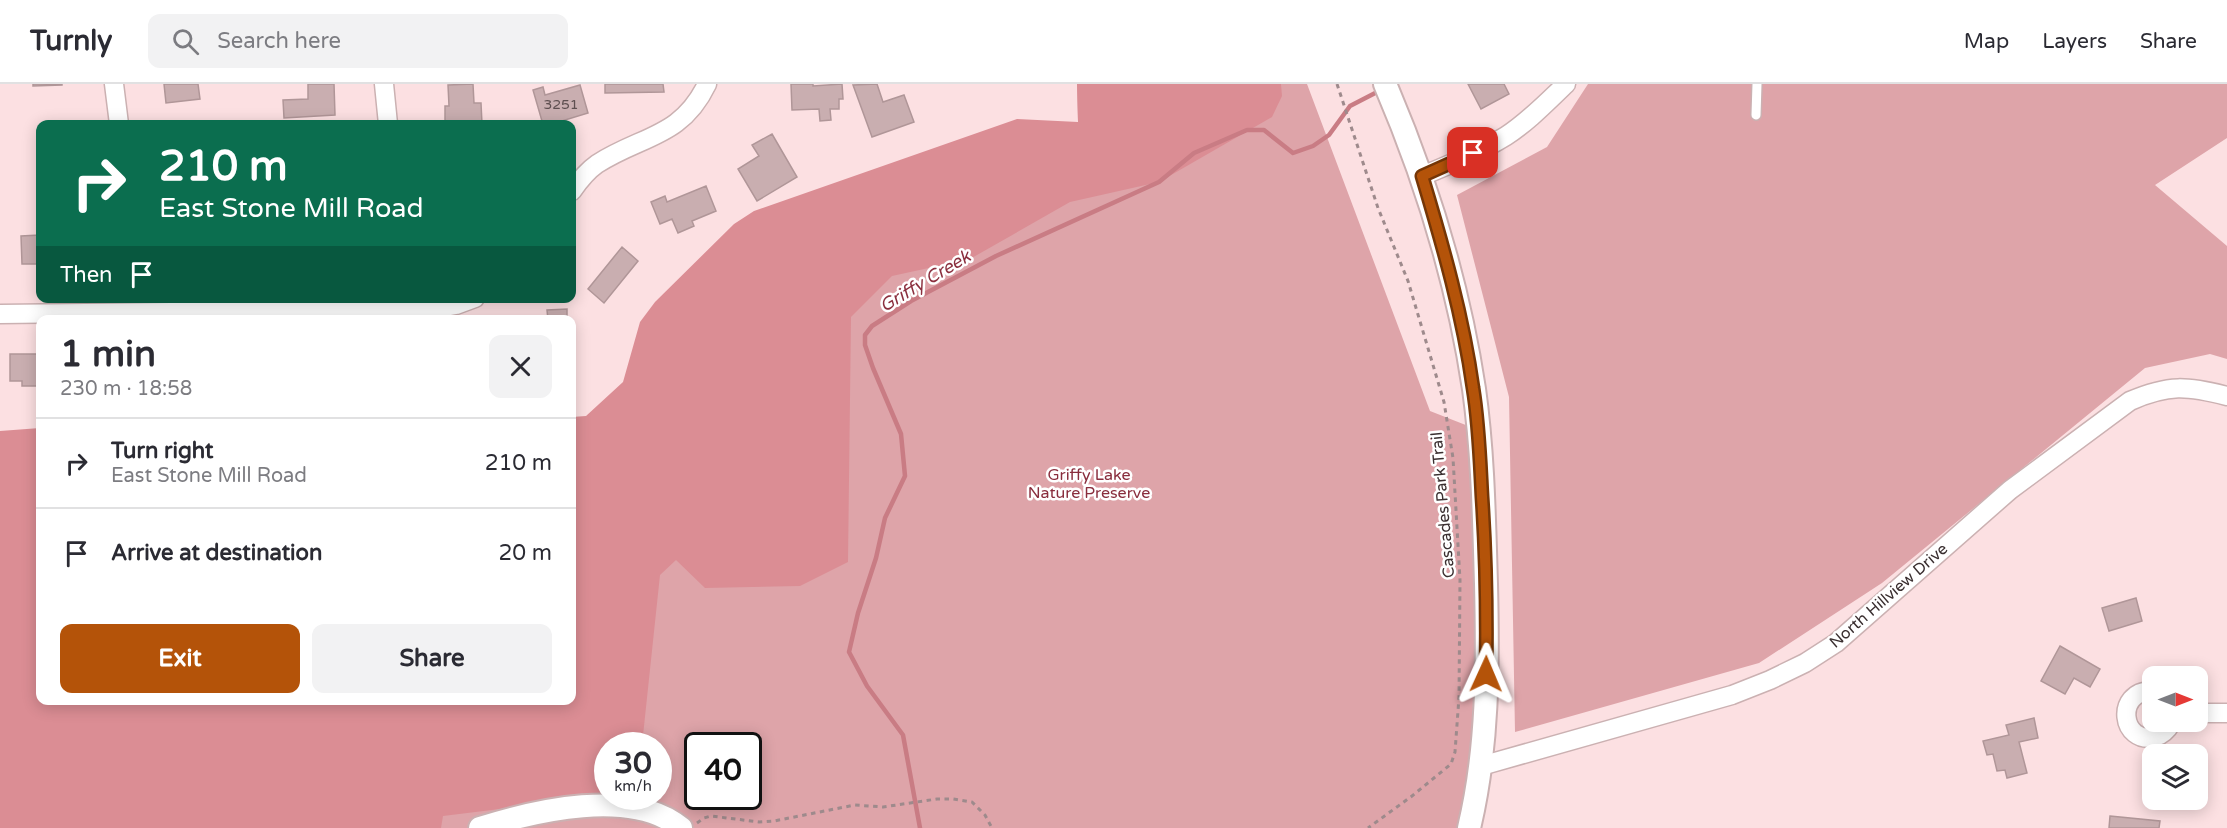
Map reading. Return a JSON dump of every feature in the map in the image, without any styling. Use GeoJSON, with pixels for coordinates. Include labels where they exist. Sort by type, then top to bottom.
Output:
{"type":"FeatureCollection","features":[{"type":"Feature","properties":{"kind":"street"},"geometry":{"type":"LineString","coordinates":[[114,84],[118,120]]}},
{"type":"Feature","properties":{"kind":"street"},"geometry":{"type":"LineString","coordinates":[[384,84],[388,120]]}},
{"type":"Feature","properties":{"kind":"street"},"geometry":{"type":"LineString","coordinates":[[576,186],[584,175],[599,163],[680,121],[699,101],[707,84]]}},
{"type":"Feature","properties":{"kind":"street"},"geometry":{"type":"LineString","coordinates":[[1385,84],[1422,176],[1458,306],[1474,389],[1487,619],[1481,766],[1469,828]]}},
{"type":"Feature","properties":{"kind":"street"},"geometry":{"type":"LineString","coordinates":[[1422,176],[1507,135],[1538,111],[1566,84]]}},
{"type":"Feature","properties":{"kind":"street"},"geometry":{"type":"LineString","coordinates":[[0,314],[144,305],[397,304],[434,309],[462,303]]}},
{"type":"Feature","properties":{"kind":"street","name":"North Hillview Drive"},"geometry":{"type":"LineString","coordinates":[[1481,766],[1732,695],[1805,663],[1836,643],[2010,490],[2130,401],[2152,391],[2168,388],[2188,387],[2227,396]]}},
{"type":"Feature","properties":{"kind":"street"},"geometry":{"type":"LineString","coordinates":[[2142,693],[2130,701],[2126,715],[2131,730],[2144,738],[2152,738],[2164,732]]}},
{"type":"Feature","properties":{"kind":"street"},"geometry":{"type":"LineString","coordinates":[[2208,713],[2227,713]]}},
{"type":"Feature","properties":{"kind":"street"},"geometry":{"type":"LineString","coordinates":[[480,828],[546,811],[614,807],[651,812],[670,820],[681,828]]}},
{"type":"Feature","properties":{"kind":"lane"},"geometry":{"type":"LineString","coordinates":[[1756,115],[1757,84]]}},
{"type":"Feature","properties":{"kind":"path","name":"Cascades Park Trail"},"geometry":{"type":"LineString","coordinates":[[1337,84],[1378,208],[1408,281],[1444,402],[1453,458],[1460,580],[1460,697],[1455,752],[1451,764],[1368,828]]}},
{"type":"Feature","properties":{"kind":"path"},"geometry":{"type":"LineString","coordinates":[[691,828],[704,818],[711,816],[766,822],[855,805],[883,807],[953,799],[972,802],[986,815],[992,828]]}},
{"type":"Feature","properties":{"kind":"green space","name":"Griffy Lake Nature Preserve"},"geometry":{"type":"Polygon","coordinates":[[[1077,84],[1307,84],[1430,411],[1481,431],[1478,620],[1469,828],[0,828],[0,445],[36,674],[36,705],[576,705],[576,432],[1078,122],[1077,84]]]}},
{"type":"Feature","properties":{"kind":"green space"},"geometry":{"type":"Polygon","coordinates":[[[1588,84],[2227,84],[2227,138],[2155,185],[2227,246],[2227,359],[2210,354],[2145,368],[1882,583],[1759,663],[1515,732],[1509,397],[1457,195],[1547,147],[1588,84]]]}},
{"type":"Feature","properties":{"kind":"shaded area"},"geometry":{"type":"Polygon","coordinates":[[[1077,84],[1281,84],[1282,96],[1272,117],[1159,182],[1070,202],[970,259],[892,276],[851,317],[848,562],[800,586],[705,588],[676,560],[660,575],[643,732],[594,732],[594,798],[443,816],[441,828],[0,828],[0,431],[36,428],[36,705],[576,705],[576,417],[586,416],[623,382],[640,322],[655,302],[734,224],[754,211],[1017,119],[1078,122],[1077,84]]]}},
{"type":"Feature","properties":{"kind":"building"},"geometry":{"type":"Polygon","coordinates":[[[33,84],[62,84],[62,85],[33,86],[33,84]]]}},
{"type":"Feature","properties":{"kind":"building"},"geometry":{"type":"Polygon","coordinates":[[[164,84],[198,84],[200,99],[166,103],[164,84]]]}},
{"type":"Feature","properties":{"kind":"building"},"geometry":{"type":"Polygon","coordinates":[[[308,84],[334,84],[335,115],[284,118],[283,100],[308,99],[308,84]]]}},
{"type":"Feature","properties":{"kind":"building"},"geometry":{"type":"Polygon","coordinates":[[[473,84],[474,103],[481,103],[482,120],[445,120],[445,106],[449,106],[448,85],[473,84]]]}},
{"type":"Feature","properties":{"kind":"building"},"geometry":{"type":"Polygon","coordinates":[[[605,84],[663,84],[664,92],[605,93],[605,84]]]}},
{"type":"Feature","properties":{"kind":"building"},"geometry":{"type":"Polygon","coordinates":[[[791,84],[813,84],[813,86],[842,84],[843,99],[839,99],[839,109],[830,109],[831,120],[820,121],[819,109],[792,110],[791,84]]]}},
{"type":"Feature","properties":{"kind":"building"},"geometry":{"type":"Polygon","coordinates":[[[877,84],[883,102],[904,95],[914,122],[872,137],[853,85],[877,84]]]}},
{"type":"Feature","properties":{"kind":"building"},"geometry":{"type":"Polygon","coordinates":[[[1468,84],[1504,84],[1509,94],[1481,109],[1468,84]]]}},
{"type":"Feature","properties":{"kind":"building"},"geometry":{"type":"Polygon","coordinates":[[[580,85],[588,113],[565,120],[542,120],[533,90],[543,87],[545,95],[580,85]]]}},
{"type":"Feature","properties":{"kind":"building"},"geometry":{"type":"Polygon","coordinates":[[[772,134],[797,177],[757,201],[738,169],[759,156],[752,145],[772,134]]]}},
{"type":"Feature","properties":{"kind":"building"},"geometry":{"type":"Polygon","coordinates":[[[706,186],[716,211],[692,221],[694,226],[678,233],[672,219],[660,224],[651,202],[665,196],[667,202],[706,186]]]}},
{"type":"Feature","properties":{"kind":"building"},"geometry":{"type":"Polygon","coordinates":[[[36,235],[36,264],[22,264],[21,236],[36,235]]]}},
{"type":"Feature","properties":{"kind":"building"},"geometry":{"type":"Polygon","coordinates":[[[622,247],[638,261],[604,303],[588,289],[622,247]]]}},
{"type":"Feature","properties":{"kind":"building"},"geometry":{"type":"Polygon","coordinates":[[[567,309],[567,315],[548,315],[547,310],[567,309]]]}},
{"type":"Feature","properties":{"kind":"building"},"geometry":{"type":"Polygon","coordinates":[[[10,354],[36,354],[36,386],[22,386],[22,381],[10,381],[10,354]]]}},
{"type":"Feature","properties":{"kind":"building"},"geometry":{"type":"Polygon","coordinates":[[[2136,598],[2142,621],[2109,631],[2102,608],[2136,598]]]}},
{"type":"Feature","properties":{"kind":"building"},"geometry":{"type":"Polygon","coordinates":[[[2060,646],[2100,669],[2090,687],[2074,678],[2065,694],[2041,681],[2060,646]]]}},
{"type":"Feature","properties":{"kind":"building"},"geometry":{"type":"Polygon","coordinates":[[[2034,718],[2038,738],[2019,742],[2027,773],[2007,778],[2005,770],[1997,771],[1993,754],[1987,755],[1983,741],[2009,735],[2006,725],[2034,718]]]}},
{"type":"Feature","properties":{"kind":"building"},"geometry":{"type":"Polygon","coordinates":[[[2110,816],[2160,821],[2159,828],[2109,828],[2110,816]]]}},
{"type":"Feature","properties":{"kind":"waterway","name":"Griffy Creek"},"geometry":{"type":"LineString","coordinates":[[920,828],[903,735],[867,686],[849,652],[885,518],[905,476],[901,434],[873,368],[865,345],[865,335],[872,326],[911,301],[996,256],[1159,182],[1194,153],[1247,130],[1264,130],[1293,153],[1313,146],[1329,135],[1350,106],[1381,90]]}},
{"type":"Feature","properties":{"kind":"route"},"geometry":{"type":"LineString","coordinates":[[1473,153],[1422,176],[1450,273],[1474,389],[1485,542],[1486,674]]}}]}
